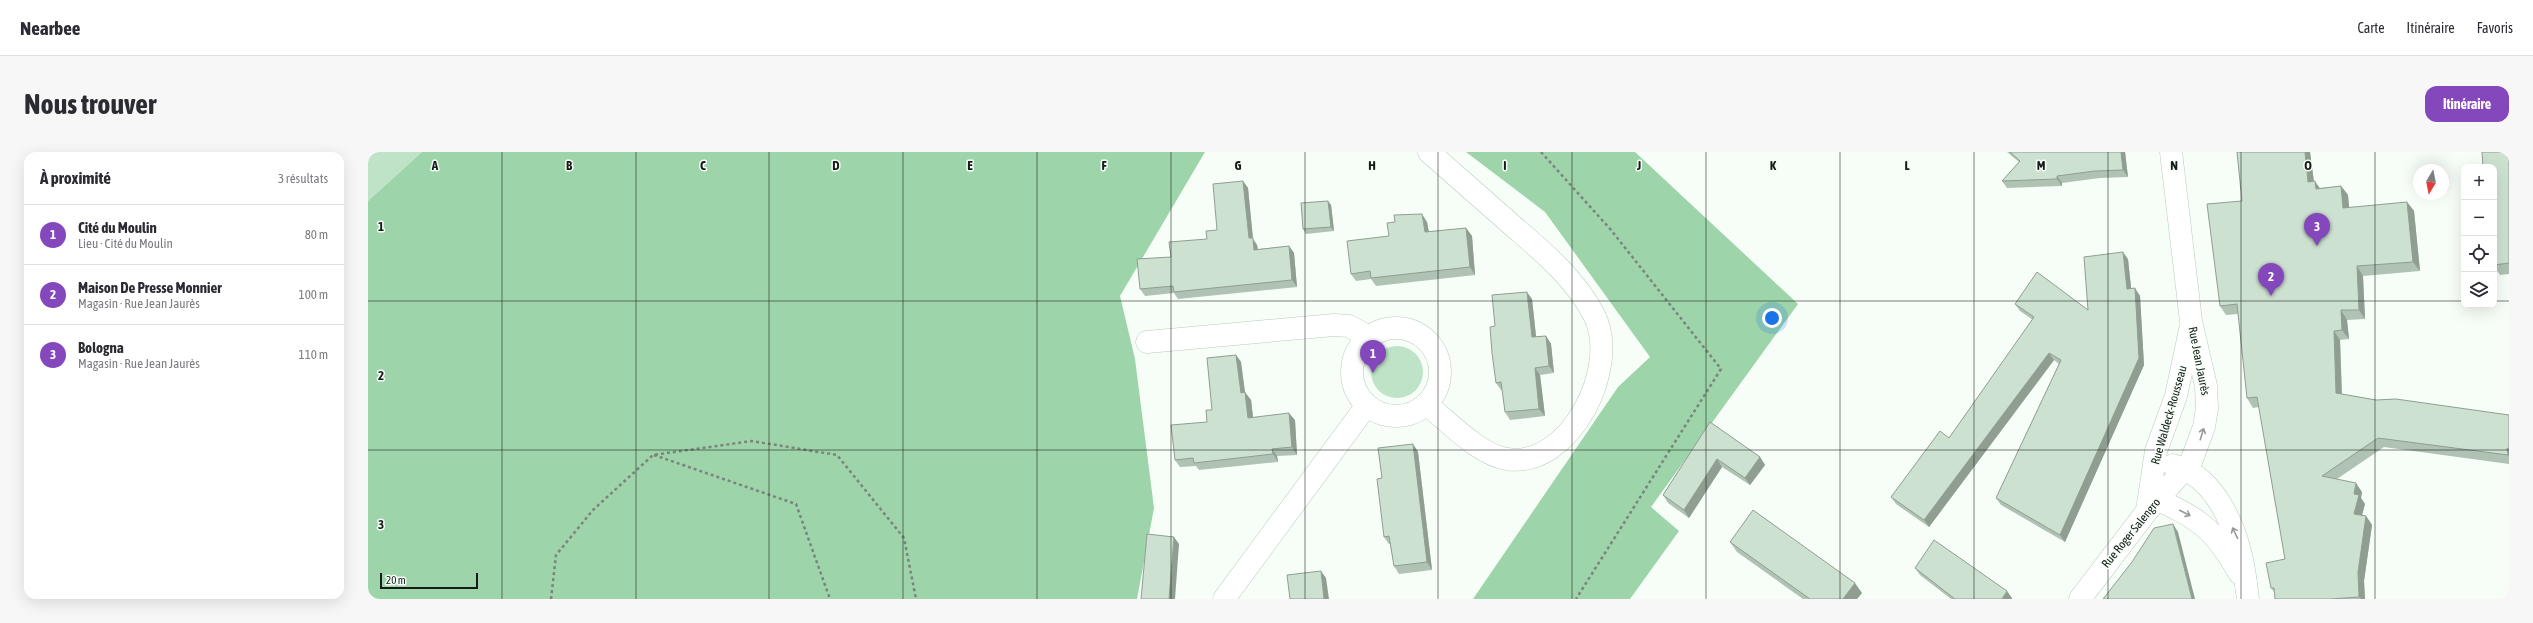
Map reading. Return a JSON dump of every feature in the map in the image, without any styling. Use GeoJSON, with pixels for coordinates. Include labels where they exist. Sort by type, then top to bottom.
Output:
{"type":"FeatureCollection","features":[{"type":"Feature","properties":{"kind":"street"},"geometry":{"type":"LineString","coordinates":[[1426,404],[1487,453],[1510,459],[1537,455],[1559,442],[1588,404],[1599,376],[1602,346],[1600,330],[1594,315],[1557,264],[1429,152]]}},
{"type":"Feature","properties":{"kind":"street"},"geometry":{"type":"LineString","coordinates":[[2171,152],[2191,320]]}},
{"type":"Feature","properties":{"kind":"street","name":"Rue Waldeck-Rousseau"},"geometry":{"type":"LineString","coordinates":[[2152,502],[2155,461],[2162,431],[2176,396],[2191,320]]}},
{"type":"Feature","properties":{"kind":"street","name":"Rue Jean Jaurès"},"geometry":{"type":"LineString","coordinates":[[2185,469],[2195,454],[2202,437],[2207,408],[2206,386],[2191,320]]}},
{"type":"Feature","properties":{"kind":"street"},"geometry":{"type":"LineString","coordinates":[[1147,342],[1334,324],[1349,326],[1369,337]]}},
{"type":"Feature","properties":{"kind":"street"},"geometry":{"type":"LineString","coordinates":[[1396,328],[1413,332],[1427,342],[1436,356],[1440,373],[1436,390],[1426,404],[1412,412],[1396,416],[1386,415],[1367,405],[1354,385],[1352,368],[1357,351],[1369,337],[1384,330],[1396,328]]}},
{"type":"Feature","properties":{"kind":"street"},"geometry":{"type":"LineString","coordinates":[[1224,599],[1367,405]]}},
{"type":"Feature","properties":{"kind":"street"},"geometry":{"type":"LineString","coordinates":[[2155,461],[2185,469],[2197,476],[2209,487],[2233,528],[2241,548],[2247,592]]}},
{"type":"Feature","properties":{"kind":"street","name":"Rue Roger Salengro"},"geometry":{"type":"LineString","coordinates":[[2080,599],[2152,502],[2185,469]]}},
{"type":"Feature","properties":{"kind":"street"},"geometry":{"type":"LineString","coordinates":[[2152,502],[2194,517],[2211,531],[2226,549],[2247,592]]}},
{"type":"Feature","properties":{"kind":"path"},"geometry":{"type":"LineString","coordinates":[[1541,152],[1611,230],[1721,368],[1576,599]]}},
{"type":"Feature","properties":{"kind":"path"},"geometry":{"type":"LineString","coordinates":[[551,599],[556,555],[593,510],[653,455],[752,441],[837,455],[904,538],[916,599]]}},
{"type":"Feature","properties":{"kind":"path"},"geometry":{"type":"LineString","coordinates":[[653,455],[796,504],[830,599]]}},
{"type":"Feature","properties":{"kind":"green space"},"geometry":{"type":"Polygon","coordinates":[[[368,152],[422,152],[368,201],[368,152]]]}},
{"type":"Feature","properties":{"kind":"green space"},"geometry":{"type":"Polygon","coordinates":[[[422,152],[1205,152],[1120,296],[1135,359],[1154,508],[1137,599],[368,599],[368,201],[422,152]]]}},
{"type":"Feature","properties":{"kind":"green space"},"geometry":{"type":"Polygon","coordinates":[[[1466,152],[1635,152],[1798,304],[1651,507],[1679,531],[1630,599],[1473,599],[1618,387],[1650,357],[1545,212],[1466,152]]]}},
{"type":"Feature","properties":{"kind":"green space"},"geometry":{"type":"Polygon","coordinates":[[[1392,346],[1402,346],[1416,353],[1423,367],[1423,377],[1416,391],[1402,398],[1392,398],[1382,394],[1375,387],[1371,377],[1371,367],[1375,357],[1382,350],[1392,346]]]}},
{"type":"Feature","properties":{"kind":"building"},"geometry":{"type":"Polygon","coordinates":[[[2010,152],[2121,152],[2123,170],[2095,171],[2057,176],[2057,179],[2002,181],[2020,161],[2010,152]]]}},
{"type":"Feature","properties":{"kind":"building"},"geometry":{"type":"Polygon","coordinates":[[[2237,152],[2305,152],[2308,182],[2315,181],[2316,189],[2341,186],[2343,208],[2407,202],[2413,262],[2357,266],[2359,310],[2341,310],[2342,330],[2334,331],[2336,393],[2376,400],[2396,399],[2509,415],[2508,455],[2378,438],[2322,476],[2356,483],[2354,494],[2359,495],[2354,514],[2366,516],[2358,572],[2359,597],[2331,599],[2275,599],[2274,588],[2271,588],[2266,563],[2285,559],[2257,397],[2247,398],[2237,304],[2220,306],[2207,204],[2242,201],[2237,152]]]}},
{"type":"Feature","properties":{"kind":"building"},"geometry":{"type":"Polygon","coordinates":[[[2482,152],[2509,152],[2509,263],[2497,265],[2497,164],[2483,164],[2482,152]]]}},
{"type":"Feature","properties":{"kind":"building"},"geometry":{"type":"Polygon","coordinates":[[[1243,181],[1249,238],[1253,238],[1254,250],[1289,246],[1292,280],[1174,292],[1173,286],[1140,289],[1137,259],[1171,257],[1169,242],[1207,239],[1206,231],[1217,230],[1213,184],[1243,181]]]}},
{"type":"Feature","properties":{"kind":"building"},"geometry":{"type":"Polygon","coordinates":[[[1328,201],[1331,227],[1303,229],[1301,203],[1328,201]]]}},
{"type":"Feature","properties":{"kind":"building"},"geometry":{"type":"Polygon","coordinates":[[[1422,214],[1425,232],[1466,228],[1470,267],[1371,278],[1370,271],[1351,274],[1347,241],[1389,236],[1387,223],[1395,222],[1394,215],[1422,214]]]}},
{"type":"Feature","properties":{"kind":"building"},"geometry":{"type":"Polygon","coordinates":[[[2123,252],[2127,289],[2135,288],[2139,358],[2060,535],[1996,498],[2061,360],[2049,353],[1924,520],[1891,497],[1940,431],[1949,438],[2034,317],[2015,304],[2037,272],[2088,310],[2084,257],[2123,252]]]}},
{"type":"Feature","properties":{"kind":"building"},"geometry":{"type":"Polygon","coordinates":[[[1527,292],[1532,337],[1546,336],[1549,366],[1535,368],[1539,409],[1505,412],[1501,382],[1496,383],[1492,353],[1490,327],[1495,326],[1492,295],[1527,292]]]}},
{"type":"Feature","properties":{"kind":"building"},"geometry":{"type":"Polygon","coordinates":[[[1236,355],[1241,393],[1245,392],[1248,418],[1289,413],[1292,447],[1272,449],[1273,454],[1194,463],[1193,458],[1175,460],[1171,425],[1207,422],[1206,410],[1212,410],[1207,358],[1236,355]]]}},
{"type":"Feature","properties":{"kind":"building"},"geometry":{"type":"Polygon","coordinates":[[[1710,422],[1760,457],[1745,478],[1717,459],[1684,510],[1663,495],[1710,422]]]}},
{"type":"Feature","properties":{"kind":"building"},"geometry":{"type":"Polygon","coordinates":[[[1413,444],[1427,562],[1394,566],[1389,536],[1384,537],[1377,479],[1382,478],[1378,448],[1413,444]]]}},
{"type":"Feature","properties":{"kind":"building"},"geometry":{"type":"Polygon","coordinates":[[[1753,510],[1855,583],[1843,599],[1810,599],[1730,542],[1753,510]]]}},
{"type":"Feature","properties":{"kind":"building"},"geometry":{"type":"Polygon","coordinates":[[[2173,524],[2192,599],[2103,599],[2132,562],[2154,528],[2173,524]]]}},
{"type":"Feature","properties":{"kind":"building"},"geometry":{"type":"Polygon","coordinates":[[[1147,534],[1174,537],[1169,599],[1141,599],[1147,534]]]}},
{"type":"Feature","properties":{"kind":"building"},"geometry":{"type":"Polygon","coordinates":[[[1934,540],[2007,591],[2002,599],[1955,599],[1915,568],[1934,540]]]}},
{"type":"Feature","properties":{"kind":"building"},"geometry":{"type":"Polygon","coordinates":[[[1321,571],[1324,599],[1290,599],[1287,575],[1321,571]]]}},
{"type":"Feature","properties":{"kind":"place","name":"Bologna"},"geometry":{"type":"Point","coordinates":[2317,246]}},
{"type":"Feature","properties":{"kind":"place","name":"Maison De Presse Monnier"},"geometry":{"type":"Point","coordinates":[2271,296]}},
{"type":"Feature","properties":{"kind":"place","name":"Cité du Moulin"},"geometry":{"type":"Point","coordinates":[1373,373]}}]}
